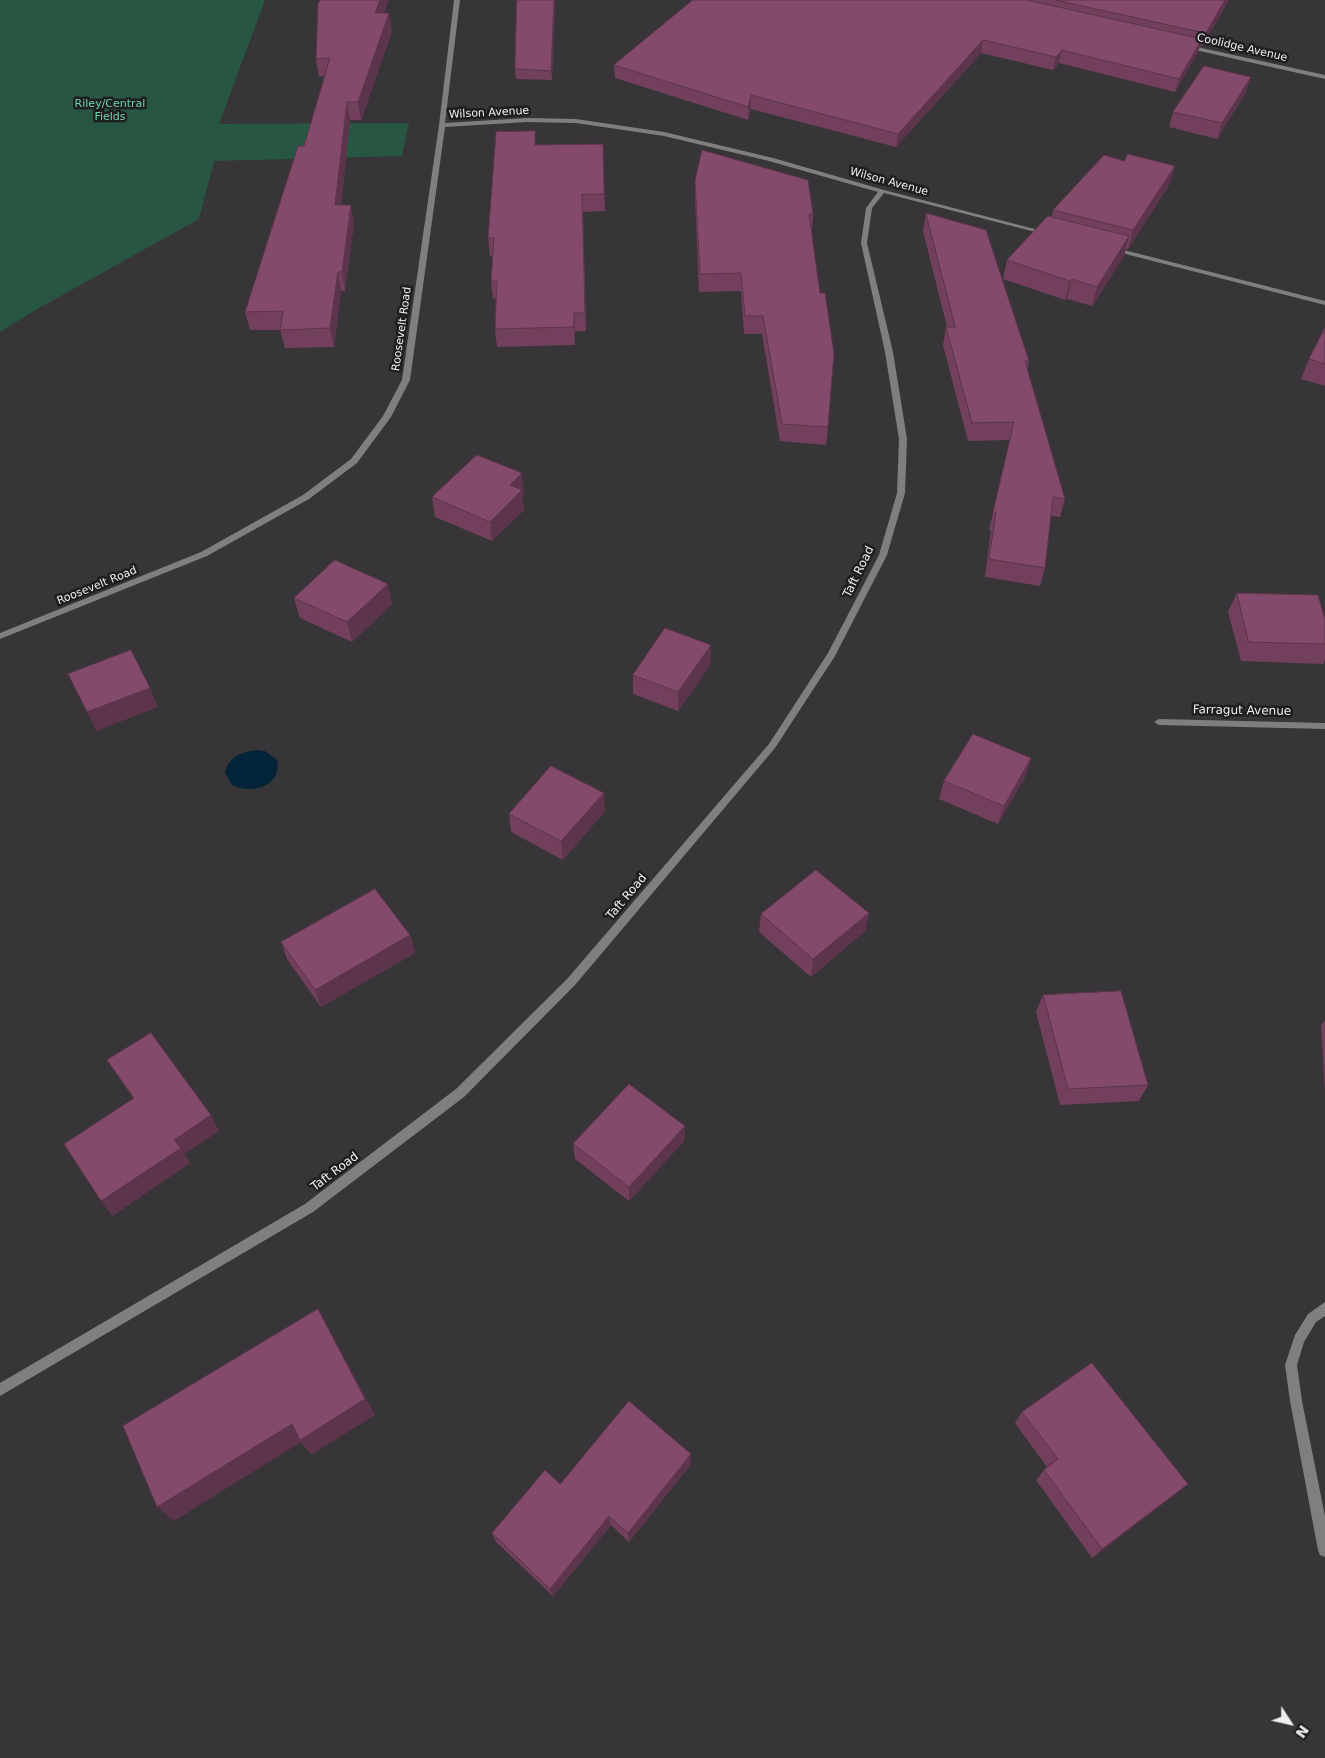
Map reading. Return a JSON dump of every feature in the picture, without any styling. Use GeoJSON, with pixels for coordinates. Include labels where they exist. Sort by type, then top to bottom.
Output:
{"type":"FeatureCollection","features":[{"type":"Feature","properties":{"kind":"street","name":"Roosevelt Road"},"geometry":{"type":"LineString","coordinates":[[0,636],[204,554],[306,497],[354,461],[388,417],[406,380],[442,125],[457,0]]}},
{"type":"Feature","properties":{"kind":"street","name":"Coolidge Avenue"},"geometry":{"type":"LineString","coordinates":[[1181,45],[1325,77]]}},
{"type":"Feature","properties":{"kind":"street","name":"Wilson Avenue"},"geometry":{"type":"LineString","coordinates":[[442,125],[527,120],[576,121],[664,134],[771,159],[882,191],[1053,234]]}},
{"type":"Feature","properties":{"kind":"street","name":"Taft Road"},"geometry":{"type":"LineString","coordinates":[[0,1390],[309,1208],[460,1093],[570,982],[772,746],[832,654],[883,554],[901,493],[903,439],[889,352],[864,243],[869,208],[882,191]]}},
{"type":"Feature","properties":{"kind":"street"},"geometry":{"type":"LineString","coordinates":[[1100,246],[1325,303]]}},
{"type":"Feature","properties":{"kind":"street","name":"Farragut Avenue"},"geometry":{"type":"LineString","coordinates":[[1159,722],[1325,726]]}},
{"type":"Feature","properties":{"kind":"street"},"geometry":{"type":"LineString","coordinates":[[1325,1308],[1312,1318],[1299,1339],[1291,1365],[1296,1401],[1325,1550]]}},
{"type":"Feature","properties":{"kind":"green space","name":"Riley/Central Fields"},"geometry":{"type":"Polygon","coordinates":[[[0,0],[265,0],[219,124],[409,123],[402,156],[214,161],[199,219],[39,308],[0,332],[0,0]]]}},
{"type":"Feature","properties":{"kind":"water"},"geometry":{"type":"Polygon","coordinates":[[[256,750],[265,751],[277,760],[278,769],[275,776],[264,786],[256,788],[240,788],[232,785],[225,773],[229,763],[240,754],[256,750]]]}},
{"type":"Feature","properties":{"kind":"building"},"geometry":{"type":"Polygon","coordinates":[[[320,0],[380,0],[375,13],[389,13],[358,102],[347,102],[335,205],[351,205],[342,272],[338,272],[330,328],[280,330],[283,311],[245,312],[298,146],[304,146],[330,58],[316,59],[318,4],[320,0]]]}},
{"type":"Feature","properties":{"kind":"building"},"geometry":{"type":"Polygon","coordinates":[[[517,0],[554,0],[551,71],[515,69],[517,0]]]}},
{"type":"Feature","properties":{"kind":"building"},"geometry":{"type":"Polygon","coordinates":[[[693,0],[1027,0],[1202,39],[1179,79],[1062,50],[1056,57],[983,40],[898,134],[751,95],[748,107],[614,65],[693,0]]]}},
{"type":"Feature","properties":{"kind":"building"},"geometry":{"type":"Polygon","coordinates":[[[1056,0],[1225,0],[1206,33],[1056,0]]]}},
{"type":"Feature","properties":{"kind":"building"},"geometry":{"type":"Polygon","coordinates":[[[1204,66],[1251,77],[1222,123],[1173,112],[1204,66]]]}},
{"type":"Feature","properties":{"kind":"building"},"geometry":{"type":"Polygon","coordinates":[[[535,131],[535,145],[603,144],[604,194],[582,194],[585,313],[574,313],[574,327],[495,329],[497,281],[491,281],[494,238],[488,238],[496,132],[535,131]]]}},
{"type":"Feature","properties":{"kind":"building"},"geometry":{"type":"Polygon","coordinates":[[[702,150],[808,180],[813,214],[809,214],[820,293],[825,293],[834,353],[828,427],[782,424],[763,316],[745,316],[741,273],[700,274],[695,181],[702,150]]]}},
{"type":"Feature","properties":{"kind":"building"},"geometry":{"type":"Polygon","coordinates":[[[1128,154],[1175,166],[1133,230],[1053,210],[1104,155],[1124,161],[1128,154]]]}},
{"type":"Feature","properties":{"kind":"building"},"geometry":{"type":"Polygon","coordinates":[[[926,213],[986,230],[1029,361],[1025,361],[1065,499],[1053,497],[1045,568],[989,559],[996,512],[993,512],[1014,422],[972,423],[946,327],[955,327],[926,213]]]}},
{"type":"Feature","properties":{"kind":"building"},"geometry":{"type":"Polygon","coordinates":[[[1048,216],[1129,236],[1097,287],[1072,279],[1070,281],[1007,260],[1048,216]]]}},
{"type":"Feature","properties":{"kind":"building"},"geometry":{"type":"Polygon","coordinates":[[[1325,328],[1325,364],[1309,359],[1325,328]]]}},
{"type":"Feature","properties":{"kind":"building"},"geometry":{"type":"Polygon","coordinates":[[[477,455],[522,473],[510,485],[522,490],[490,522],[432,497],[477,455]]]}},
{"type":"Feature","properties":{"kind":"building"},"geometry":{"type":"Polygon","coordinates":[[[335,560],[388,584],[347,622],[294,598],[335,560]]]}},
{"type":"Feature","properties":{"kind":"building"},"geometry":{"type":"Polygon","coordinates":[[[1237,593],[1318,595],[1325,619],[1325,644],[1249,642],[1237,593]]]}},
{"type":"Feature","properties":{"kind":"building"},"geometry":{"type":"Polygon","coordinates":[[[665,628],[711,645],[678,692],[633,675],[665,628]]]}},
{"type":"Feature","properties":{"kind":"building"},"geometry":{"type":"Polygon","coordinates":[[[131,650],[150,688],[87,712],[68,674],[131,650]]]}},
{"type":"Feature","properties":{"kind":"building"},"geometry":{"type":"Polygon","coordinates":[[[973,734],[1031,758],[1004,806],[944,781],[973,734]]]}},
{"type":"Feature","properties":{"kind":"building"},"geometry":{"type":"Polygon","coordinates":[[[551,766],[604,793],[561,841],[509,814],[551,766]]]}},
{"type":"Feature","properties":{"kind":"building"},"geometry":{"type":"Polygon","coordinates":[[[816,870],[869,913],[813,959],[761,914],[816,870]]]}},
{"type":"Feature","properties":{"kind":"building"},"geometry":{"type":"Polygon","coordinates":[[[375,889],[410,935],[315,990],[281,942],[375,889]]]}},
{"type":"Feature","properties":{"kind":"building"},"geometry":{"type":"Polygon","coordinates":[[[1121,991],[1148,1085],[1068,1089],[1043,995],[1121,991]]]}},
{"type":"Feature","properties":{"kind":"building"},"geometry":{"type":"Polygon","coordinates":[[[151,1033],[211,1115],[174,1140],[181,1148],[101,1201],[64,1144],[134,1098],[107,1060],[151,1033]]]}},
{"type":"Feature","properties":{"kind":"building"},"geometry":{"type":"Polygon","coordinates":[[[629,1084],[685,1126],[629,1187],[573,1144],[629,1084]]]}},
{"type":"Feature","properties":{"kind":"building"},"geometry":{"type":"Polygon","coordinates":[[[318,1309],[365,1399],[300,1440],[292,1424],[157,1507],[123,1426],[318,1309]]]}},
{"type":"Feature","properties":{"kind":"building"},"geometry":{"type":"Polygon","coordinates":[[[1092,1363],[1188,1484],[1102,1549],[1044,1470],[1058,1459],[1022,1412],[1092,1363]]]}},
{"type":"Feature","properties":{"kind":"building"},"geometry":{"type":"Polygon","coordinates":[[[629,1401],[691,1454],[628,1533],[609,1516],[550,1589],[492,1533],[545,1470],[560,1484],[629,1401]]]}}]}
